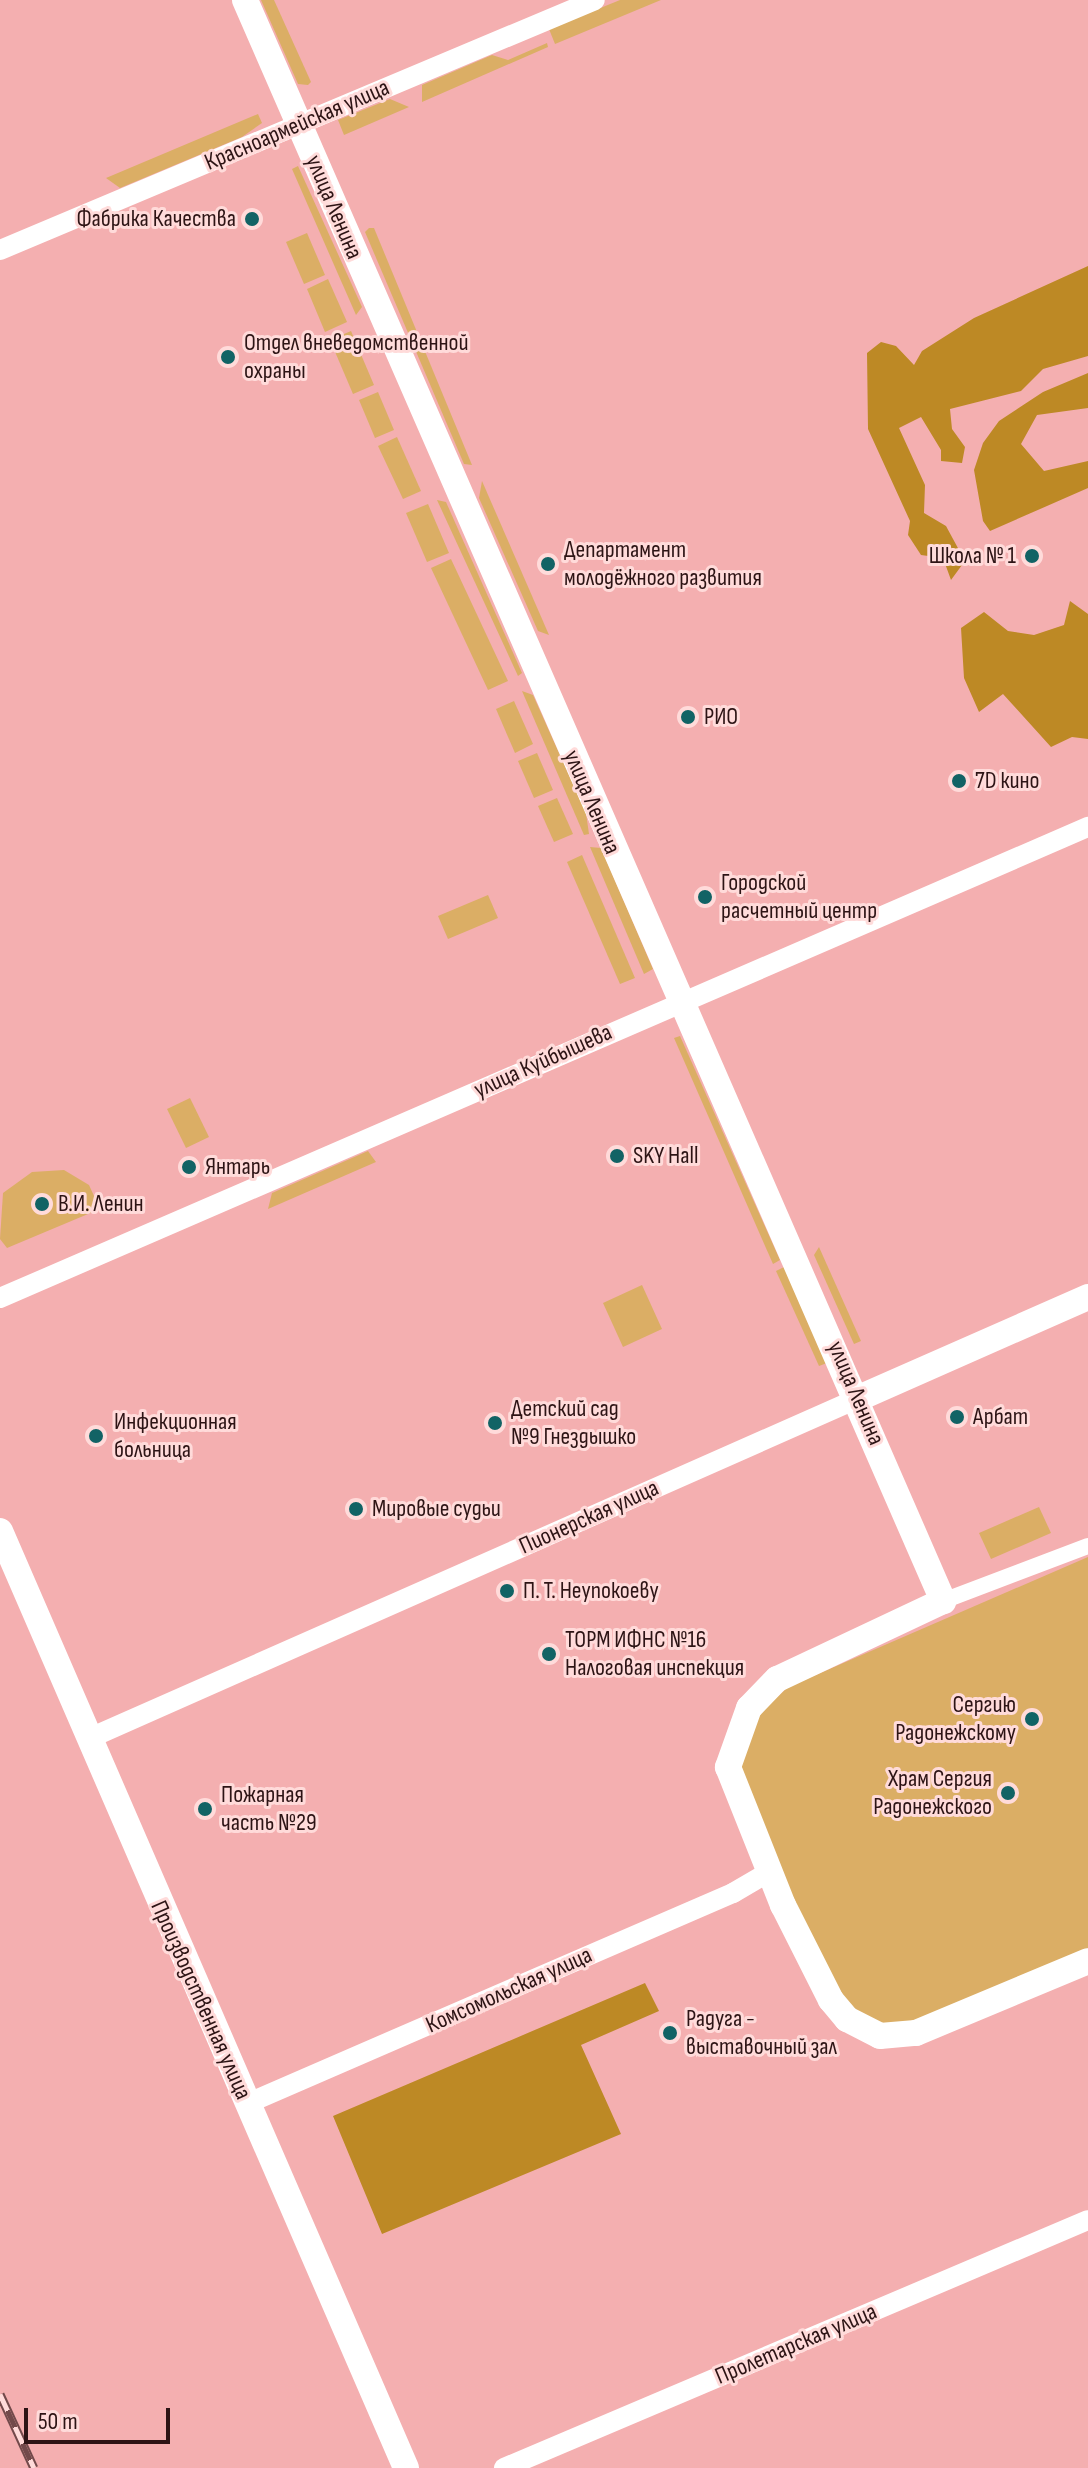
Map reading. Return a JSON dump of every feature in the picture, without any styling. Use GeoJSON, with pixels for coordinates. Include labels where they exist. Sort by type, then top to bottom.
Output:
{"type":"FeatureCollection","features":[{"type":"Feature","properties":{"kind":"street","name":"улица Ленина"},"geometry":{"type":"LineString","coordinates":[[245,0],[678,1002],[859,1398],[943,1601]]}},
{"type":"Feature","properties":{"kind":"street","name":"Красноармейская улица"},"geometry":{"type":"LineString","coordinates":[[0,250],[595,0]]}},
{"type":"Feature","properties":{"kind":"street","name":"улица Куйбышева"},"geometry":{"type":"LineString","coordinates":[[0,1298],[1088,827]]}},
{"type":"Feature","properties":{"kind":"street","name":"Пионерская улица"},"geometry":{"type":"LineString","coordinates":[[90,1738],[1088,1297]]}},
{"type":"Feature","properties":{"kind":"street","name":"Производственная улица"},"geometry":{"type":"LineString","coordinates":[[0,1531],[406,2468]]}},
{"type":"Feature","properties":{"kind":"street"},"geometry":{"type":"LineString","coordinates":[[1088,1546],[943,1601],[777,1679],[749,1708],[728,1767],[769,1872],[831,2000],[847,2019],[880,2036],[916,2033],[1088,1961]]}},
{"type":"Feature","properties":{"kind":"street","name":"Комсомольская улица"},"geometry":{"type":"LineString","coordinates":[[246,2104],[733,1893],[769,1872]]}},
{"type":"Feature","properties":{"kind":"street","name":"Пролетарская улица"},"geometry":{"type":"LineString","coordinates":[[504,2468],[1088,2220]]}},
{"type":"Feature","properties":{"kind":"shaded area"},"geometry":{"type":"Polygon","coordinates":[[[261,0],[274,0],[311,82],[308,85],[298,84],[261,0]]]}},
{"type":"Feature","properties":{"kind":"shaded area"},"geometry":{"type":"Polygon","coordinates":[[[620,0],[661,0],[555,44],[549,29],[620,0]]]}},
{"type":"Feature","properties":{"kind":"shaded area"},"geometry":{"type":"Polygon","coordinates":[[[547,43],[548,47],[422,102],[422,85],[492,55],[508,60],[547,43]]]}},
{"type":"Feature","properties":{"kind":"shaded area"},"geometry":{"type":"Polygon","coordinates":[[[390,99],[409,107],[344,135],[338,120],[390,99]]]}},
{"type":"Feature","properties":{"kind":"shaded area"},"geometry":{"type":"Polygon","coordinates":[[[258,114],[262,123],[242,137],[120,188],[106,178],[258,114]]]}},
{"type":"Feature","properties":{"kind":"shaded area"},"geometry":{"type":"Polygon","coordinates":[[[298,166],[362,307],[356,315],[292,169],[298,166]]]}},
{"type":"Feature","properties":{"kind":"shaded area"},"geometry":{"type":"Polygon","coordinates":[[[374,228],[472,465],[464,464],[365,232],[374,228]]]}},
{"type":"Feature","properties":{"kind":"shaded area"},"geometry":{"type":"Polygon","coordinates":[[[307,233],[325,275],[304,284],[286,242],[307,233]]]}},
{"type":"Feature","properties":{"kind":"shaded area"},"geometry":{"type":"Polygon","coordinates":[[[1088,266],[1088,356],[1043,369],[1021,391],[950,409],[952,429],[965,447],[962,463],[941,461],[941,450],[921,417],[899,428],[925,485],[924,513],[946,526],[959,550],[962,565],[951,580],[943,558],[921,555],[908,535],[910,521],[868,429],[867,353],[881,342],[896,346],[914,365],[922,351],[974,318],[1088,266]]]}},
{"type":"Feature","properties":{"kind":"shaded area"},"geometry":{"type":"Polygon","coordinates":[[[328,279],[347,322],[325,332],[307,289],[328,279]]]}},
{"type":"Feature","properties":{"kind":"shaded area"},"geometry":{"type":"Polygon","coordinates":[[[351,331],[374,385],[353,394],[330,340],[351,331]]]}},
{"type":"Feature","properties":{"kind":"shaded area"},"geometry":{"type":"Polygon","coordinates":[[[1088,373],[1088,408],[1037,415],[1021,444],[1044,471],[1088,461],[1088,488],[990,531],[983,521],[974,470],[983,443],[999,421],[1043,392],[1088,373]]]}},
{"type":"Feature","properties":{"kind":"shaded area"},"geometry":{"type":"Polygon","coordinates":[[[378,392],[394,430],[375,438],[359,400],[378,392]]]}},
{"type":"Feature","properties":{"kind":"shaded area"},"geometry":{"type":"Polygon","coordinates":[[[397,437],[421,491],[403,499],[378,446],[397,437]]]}},
{"type":"Feature","properties":{"kind":"shaded area"},"geometry":{"type":"Polygon","coordinates":[[[482,481],[549,635],[538,631],[479,498],[482,481]]]}},
{"type":"Feature","properties":{"kind":"shaded area"},"geometry":{"type":"Polygon","coordinates":[[[437,500],[446,502],[522,673],[518,676],[437,500]]]}},
{"type":"Feature","properties":{"kind":"shaded area"},"geometry":{"type":"Polygon","coordinates":[[[428,504],[449,553],[427,562],[406,513],[428,504]]]}},
{"type":"Feature","properties":{"kind":"shaded area"},"geometry":{"type":"Polygon","coordinates":[[[451,559],[508,681],[488,690],[431,568],[451,559]]]}},
{"type":"Feature","properties":{"kind":"shaded area"},"geometry":{"type":"Polygon","coordinates":[[[1070,601],[1088,614],[1088,739],[1072,737],[1051,747],[1003,694],[979,712],[964,678],[961,628],[984,612],[1008,631],[1034,635],[1064,625],[1070,601]]]}},
{"type":"Feature","properties":{"kind":"shaded area"},"geometry":{"type":"Polygon","coordinates":[[[522,691],[533,695],[586,813],[589,834],[584,835],[522,691]]]}},
{"type":"Feature","properties":{"kind":"shaded area"},"geometry":{"type":"Polygon","coordinates":[[[514,701],[533,744],[515,753],[496,709],[514,701]]]}},
{"type":"Feature","properties":{"kind":"shaded area"},"geometry":{"type":"Polygon","coordinates":[[[537,753],[553,790],[534,798],[518,761],[537,753]]]}},
{"type":"Feature","properties":{"kind":"shaded area"},"geometry":{"type":"Polygon","coordinates":[[[557,798],[573,834],[554,842],[538,806],[557,798]]]}},
{"type":"Feature","properties":{"kind":"shaded area"},"geometry":{"type":"Polygon","coordinates":[[[590,847],[601,848],[653,969],[644,974],[590,847]]]}},
{"type":"Feature","properties":{"kind":"shaded area"},"geometry":{"type":"Polygon","coordinates":[[[582,855],[635,978],[620,984],[567,862],[582,855]]]}},
{"type":"Feature","properties":{"kind":"shaded area"},"geometry":{"type":"Polygon","coordinates":[[[488,895],[498,918],[448,939],[438,916],[488,895]]]}},
{"type":"Feature","properties":{"kind":"shaded area"},"geometry":{"type":"Polygon","coordinates":[[[680,1036],[780,1260],[773,1264],[674,1038],[680,1036]]]}},
{"type":"Feature","properties":{"kind":"shaded area"},"geometry":{"type":"Polygon","coordinates":[[[190,1098],[209,1137],[186,1148],[167,1109],[190,1098]]]}},
{"type":"Feature","properties":{"kind":"shaded area"},"geometry":{"type":"Polygon","coordinates":[[[368,1151],[376,1162],[268,1209],[272,1193],[368,1151]]]}},
{"type":"Feature","properties":{"kind":"shaded area"},"geometry":{"type":"Polygon","coordinates":[[[64,1170],[89,1185],[100,1209],[7,1248],[0,1239],[3,1193],[32,1172],[64,1170]]]}},
{"type":"Feature","properties":{"kind":"shaded area"},"geometry":{"type":"Polygon","coordinates":[[[819,1247],[861,1341],[854,1344],[814,1255],[819,1247]]]}},
{"type":"Feature","properties":{"kind":"shaded area"},"geometry":{"type":"Polygon","coordinates":[[[784,1267],[827,1363],[819,1366],[776,1271],[784,1267]]]}},
{"type":"Feature","properties":{"kind":"shaded area"},"geometry":{"type":"Polygon","coordinates":[[[642,1285],[662,1329],[623,1347],[603,1303],[642,1285]]]}},
{"type":"Feature","properties":{"kind":"shaded area"},"geometry":{"type":"Polygon","coordinates":[[[1039,1507],[1051,1533],[991,1559],[979,1533],[1039,1507]]]}},
{"type":"Feature","properties":{"kind":"shaded area"},"geometry":{"type":"Polygon","coordinates":[[[1088,1557],[1088,1948],[916,2023],[881,2025],[854,2014],[822,1968],[741,1773],[741,1749],[752,1720],[788,1687],[1088,1557]]]}},
{"type":"Feature","properties":{"kind":"shaded area"},"geometry":{"type":"Polygon","coordinates":[[[645,1983],[659,2011],[581,2045],[621,2134],[382,2234],[333,2116],[645,1983]]]}},
{"type":"Feature","properties":{"kind":"railway"},"geometry":{"type":"LineString","coordinates":[[0,2394],[34,2468]]}},
{"type":"Feature","properties":{"kind":"place","name":"Фабрика Качества"},"geometry":{"type":"Point","coordinates":[252,219]}},
{"type":"Feature","properties":{"kind":"place","name":"Отдел вневедомственной охраны"},"geometry":{"type":"Point","coordinates":[228,357]}},
{"type":"Feature","properties":{"kind":"place","name":"Школа № 1"},"geometry":{"type":"Point","coordinates":[1032,556]}},
{"type":"Feature","properties":{"kind":"place","name":"Департамент молодёжного развития"},"geometry":{"type":"Point","coordinates":[548,564]}},
{"type":"Feature","properties":{"kind":"place","name":"РИО"},"geometry":{"type":"Point","coordinates":[688,717]}},
{"type":"Feature","properties":{"kind":"place","name":"7D кино"},"geometry":{"type":"Point","coordinates":[959,781]}},
{"type":"Feature","properties":{"kind":"place","name":"Городской расчетный центр"},"geometry":{"type":"Point","coordinates":[705,897]}},
{"type":"Feature","properties":{"kind":"place","name":"SKY Hall"},"geometry":{"type":"Point","coordinates":[617,1156]}},
{"type":"Feature","properties":{"kind":"place","name":"Янтарь"},"geometry":{"type":"Point","coordinates":[189,1167]}},
{"type":"Feature","properties":{"kind":"place","name":"В.И. Ленин"},"geometry":{"type":"Point","coordinates":[42,1204]}},
{"type":"Feature","properties":{"kind":"place","name":"Арбат"},"geometry":{"type":"Point","coordinates":[957,1417]}},
{"type":"Feature","properties":{"kind":"place","name":"Детский сад №9 Гнездышко"},"geometry":{"type":"Point","coordinates":[495,1423]}},
{"type":"Feature","properties":{"kind":"place","name":"Инфекционная больница"},"geometry":{"type":"Point","coordinates":[96,1436]}},
{"type":"Feature","properties":{"kind":"place","name":"Мировые судьи"},"geometry":{"type":"Point","coordinates":[356,1509]}},
{"type":"Feature","properties":{"kind":"place","name":"П. Т. Неупокоеву"},"geometry":{"type":"Point","coordinates":[507,1591]}},
{"type":"Feature","properties":{"kind":"place","name":"ТОРМ ИФНС №16 Налоговая инспекция"},"geometry":{"type":"Point","coordinates":[549,1654]}},
{"type":"Feature","properties":{"kind":"place","name":"Сергию Радонежскому"},"geometry":{"type":"Point","coordinates":[1032,1719]}},
{"type":"Feature","properties":{"kind":"place","name":"Храм Сергия Радонежского"},"geometry":{"type":"Point","coordinates":[1008,1793]}},
{"type":"Feature","properties":{"kind":"place","name":"Пожарная часть №29"},"geometry":{"type":"Point","coordinates":[205,1809]}},
{"type":"Feature","properties":{"kind":"place","name":"Радуга - выставочный зал"},"geometry":{"type":"Point","coordinates":[670,2033]}}]}
